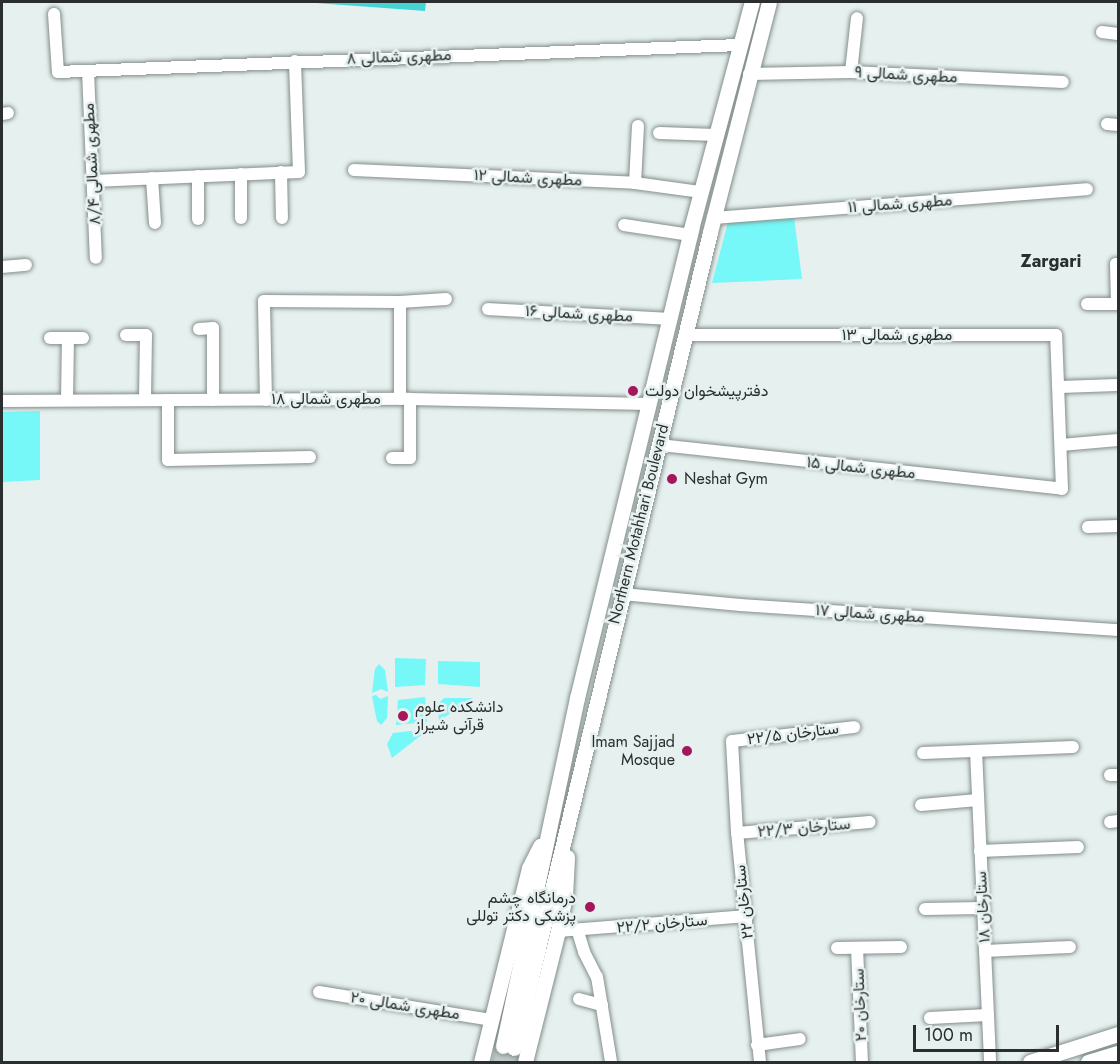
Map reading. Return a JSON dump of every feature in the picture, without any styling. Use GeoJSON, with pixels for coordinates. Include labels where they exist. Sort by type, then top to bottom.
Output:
{"type":"FeatureCollection","features":[{"type":"Feature","properties":{"kind":"main road","name":"Northern Motahhari Boulevard"},"geometry":{"type":"LineString","coordinates":[[752,2],[690,235],[577,698],[508,1047],[567,826],[713,218],[769,2]]}},
{"type":"Feature","properties":{"kind":"main road"},"geometry":{"type":"LineString","coordinates":[[481,1062],[529,868],[551,822]]}},
{"type":"Feature","properties":{"kind":"main road"},"geometry":{"type":"LineString","coordinates":[[525,1062],[565,896],[567,826]]}},
{"type":"Feature","properties":{"kind":"main road"},"geometry":{"type":"LineString","coordinates":[[1030,1062],[1119,1034]]}},
{"type":"Feature","properties":{"kind":"main road"},"geometry":{"type":"LineString","coordinates":[[1088,1062],[1119,1053]]}},
{"type":"Feature","properties":{"kind":"street","name":"۸ مطهری شمالی"},"geometry":{"type":"LineString","coordinates":[[54,15],[58,72],[740,45]]}},
{"type":"Feature","properties":{"kind":"street"},"geometry":{"type":"LineString","coordinates":[[851,72],[857,18]]}},
{"type":"Feature","properties":{"kind":"street"},"geometry":{"type":"LineString","coordinates":[[1102,33],[1119,34]]}},
{"type":"Feature","properties":{"kind":"street"},"geometry":{"type":"LineString","coordinates":[[93,181],[299,172],[295,61]]}},
{"type":"Feature","properties":{"kind":"street","name":"۸/۴ مطهری شمالی"},"geometry":{"type":"LineString","coordinates":[[88,71],[96,258]]}},
{"type":"Feature","properties":{"kind":"street","name":"۹ مطهری شمالی"},"geometry":{"type":"LineString","coordinates":[[749,74],[851,72],[1063,82]]}},
{"type":"Feature","properties":{"kind":"street"},"geometry":{"type":"LineString","coordinates":[[635,183],[638,126]]}},
{"type":"Feature","properties":{"kind":"street"},"geometry":{"type":"LineString","coordinates":[[659,133],[716,135]]}},
{"type":"Feature","properties":{"kind":"street","name":"۱۲ مطهری شمالی"},"geometry":{"type":"LineString","coordinates":[[354,170],[635,183],[701,192]]}},
{"type":"Feature","properties":{"kind":"street"},"geometry":{"type":"LineString","coordinates":[[281,172],[282,218]]}},
{"type":"Feature","properties":{"kind":"street"},"geometry":{"type":"LineString","coordinates":[[241,174],[241,219]]}},
{"type":"Feature","properties":{"kind":"street"},"geometry":{"type":"LineString","coordinates":[[198,176],[198,219]]}},
{"type":"Feature","properties":{"kind":"street"},"geometry":{"type":"LineString","coordinates":[[152,178],[155,223]]}},
{"type":"Feature","properties":{"kind":"street","name":"۱۱ مطهری شمالی"},"geometry":{"type":"LineString","coordinates":[[713,218],[1087,189]]}},
{"type":"Feature","properties":{"kind":"street"},"geometry":{"type":"LineString","coordinates":[[624,225],[690,235]]}},
{"type":"Feature","properties":{"kind":"street"},"geometry":{"type":"LineString","coordinates":[[1087,304],[1118,304],[1116,264],[1119,264]]}},
{"type":"Feature","properties":{"kind":"street"},"geometry":{"type":"LineString","coordinates":[[2,267],[26,265]]}},
{"type":"Feature","properties":{"kind":"street"},"geometry":{"type":"LineString","coordinates":[[266,400],[264,301],[400,302],[446,299]]}},
{"type":"Feature","properties":{"kind":"street"},"geometry":{"type":"LineString","coordinates":[[392,458],[410,458],[400,302]]}},
{"type":"Feature","properties":{"kind":"street","name":"۱۶ مطهری شمالی"},"geometry":{"type":"LineString","coordinates":[[488,309],[670,319]]}},
{"type":"Feature","properties":{"kind":"street"},"geometry":{"type":"LineString","coordinates":[[199,329],[213,328],[213,400]]}},
{"type":"Feature","properties":{"kind":"street"},"geometry":{"type":"LineString","coordinates":[[126,335],[146,335],[145,400]]}},
{"type":"Feature","properties":{"kind":"street","name":"۱۳ مطهری شمالی"},"geometry":{"type":"LineString","coordinates":[[686,335],[1056,336],[1059,387]]}},
{"type":"Feature","properties":{"kind":"street"},"geometry":{"type":"LineString","coordinates":[[50,338],[83,338]]}},
{"type":"Feature","properties":{"kind":"street"},"geometry":{"type":"LineString","coordinates":[[67,400],[68,338]]}},
{"type":"Feature","properties":{"kind":"street"},"geometry":{"type":"LineString","coordinates":[[1119,385],[1059,387],[1061,445],[1119,440]]}},
{"type":"Feature","properties":{"kind":"street","name":"۱۸ مطهری شمالی"},"geometry":{"type":"LineString","coordinates":[[2,401],[405,399],[650,404]]}},
{"type":"Feature","properties":{"kind":"street"},"geometry":{"type":"LineString","coordinates":[[168,400],[168,460],[310,457]]}},
{"type":"Feature","properties":{"kind":"street","name":"۱۵ مطهری شمالی"},"geometry":{"type":"LineString","coordinates":[[660,445],[1062,489],[1061,445]]}},
{"type":"Feature","properties":{"kind":"street"},"geometry":{"type":"LineString","coordinates":[[1088,527],[1119,526]]}},
{"type":"Feature","properties":{"kind":"street","name":"۱۷ مطهری شمالی"},"geometry":{"type":"LineString","coordinates":[[622,594],[740,605],[1119,630]]}},
{"type":"Feature","properties":{"kind":"street","name":"۲۲/۵ ستارخان"},"geometry":{"type":"LineString","coordinates":[[732,741],[854,727]]}},
{"type":"Feature","properties":{"kind":"street","name":"۲۲ ستارخان"},"geometry":{"type":"LineString","coordinates":[[732,741],[737,833],[760,1062]]}},
{"type":"Feature","properties":{"kind":"street"},"geometry":{"type":"LineString","coordinates":[[923,753],[1073,747]]}},
{"type":"Feature","properties":{"kind":"street","name":"۱۸ ستارخان"},"geometry":{"type":"LineString","coordinates":[[976,751],[990,1062]]}},
{"type":"Feature","properties":{"kind":"street"},"geometry":{"type":"LineString","coordinates":[[921,805],[978,800]]}},
{"type":"Feature","properties":{"kind":"street","name":"۲۲/۳ ستارخان"},"geometry":{"type":"LineString","coordinates":[[737,833],[870,822]]}},
{"type":"Feature","properties":{"kind":"street"},"geometry":{"type":"LineString","coordinates":[[980,850],[1078,847]]}},
{"type":"Feature","properties":{"kind":"street"},"geometry":{"type":"LineString","coordinates":[[925,909],[982,908]]}},
{"type":"Feature","properties":{"kind":"street","name":"۲۲/۲ ستارخان"},"geometry":{"type":"LineString","coordinates":[[558,931],[578,932],[747,916]]}},
{"type":"Feature","properties":{"kind":"street"},"geometry":{"type":"LineString","coordinates":[[578,932],[584,952],[597,977],[612,1062]]}},
{"type":"Feature","properties":{"kind":"street"},"geometry":{"type":"LineString","coordinates":[[837,948],[900,947]]}},
{"type":"Feature","properties":{"kind":"street"},"geometry":{"type":"LineString","coordinates":[[985,951],[1070,947]]}},
{"type":"Feature","properties":{"kind":"street","name":"۲۰ ستارخان"},"geometry":{"type":"LineString","coordinates":[[857,948],[862,1062]]}},
{"type":"Feature","properties":{"kind":"street","name":"۲۰ مطهری شمالی"},"geometry":{"type":"LineString","coordinates":[[320,992],[491,1020]]}},
{"type":"Feature","properties":{"kind":"street"},"geometry":{"type":"LineString","coordinates":[[579,999],[602,1005]]}},
{"type":"Feature","properties":{"kind":"street"},"geometry":{"type":"LineString","coordinates":[[930,1018],[988,1015]]}},
{"type":"Feature","properties":{"kind":"street"},"geometry":{"type":"LineString","coordinates":[[757,1045],[800,1040]]}},
{"type":"Feature","properties":{"kind":"shaded area"},"geometry":{"type":"Polygon","coordinates":[[[302,2],[426,2],[425,11],[302,2]]]}},
{"type":"Feature","properties":{"kind":"shaded area"},"geometry":{"type":"Polygon","coordinates":[[[794,217],[802,279],[712,283],[728,222],[794,217]]]}},
{"type":"Feature","properties":{"kind":"shaded area"},"geometry":{"type":"Polygon","coordinates":[[[40,411],[40,480],[2,482],[2,412],[40,411]]]}},
{"type":"Feature","properties":{"kind":"shaded area"},"geometry":{"type":"Polygon","coordinates":[[[395,658],[426,659],[425,685],[395,687],[395,658]]]}},
{"type":"Feature","properties":{"kind":"shaded area"},"geometry":{"type":"Polygon","coordinates":[[[438,661],[480,662],[480,687],[438,684],[438,661]]]}},
{"type":"Feature","properties":{"kind":"shaded area"},"geometry":{"type":"Polygon","coordinates":[[[379,664],[385,670],[388,692],[381,689],[372,693],[375,669],[379,664]]]}},
{"type":"Feature","properties":{"kind":"shaded area"},"geometry":{"type":"Polygon","coordinates":[[[376,695],[380,699],[388,696],[387,718],[381,725],[377,721],[372,696],[376,695]]]}},
{"type":"Feature","properties":{"kind":"shaded area"},"geometry":{"type":"Polygon","coordinates":[[[425,697],[427,722],[396,725],[398,700],[425,697]]]}},
{"type":"Feature","properties":{"kind":"shaded area"},"geometry":{"type":"Polygon","coordinates":[[[444,698],[473,698],[439,721],[438,704],[444,698]]]}},
{"type":"Feature","properties":{"kind":"shaded area"},"geometry":{"type":"Polygon","coordinates":[[[429,729],[392,758],[387,744],[393,733],[429,729]]]}},
{"type":"Feature","properties":{"kind":"tunnel"},"geometry":{"type":"LineString","coordinates":[[499,1062],[503,1046]]}},
{"type":"Feature","properties":{"kind":"tunnel"},"geometry":{"type":"LineString","coordinates":[[511,1062],[514,1048]]}},
{"type":"Feature","properties":{"kind":"place","name":"دفترپیشخوان دولت"},"geometry":{"type":"Point","coordinates":[633,391]}},
{"type":"Feature","properties":{"kind":"place","name":"Neshat Gym"},"geometry":{"type":"Point","coordinates":[672,479]}},
{"type":"Feature","properties":{"kind":"place","name":"دانشکده علوم قرآنی شیراز"},"geometry":{"type":"Point","coordinates":[403,716]}},
{"type":"Feature","properties":{"kind":"place","name":"Imam Sajjad Mosque"},"geometry":{"type":"Point","coordinates":[687,751]}},
{"type":"Feature","properties":{"kind":"place","name":"درمانگاه چشم پزشكی دكتر توللی"},"geometry":{"type":"Point","coordinates":[590,907]}},
{"type":"Feature","properties":{"kind":"district","name":"Zargari"},"geometry":{"type":"Point","coordinates":[1051,261]}}]}
